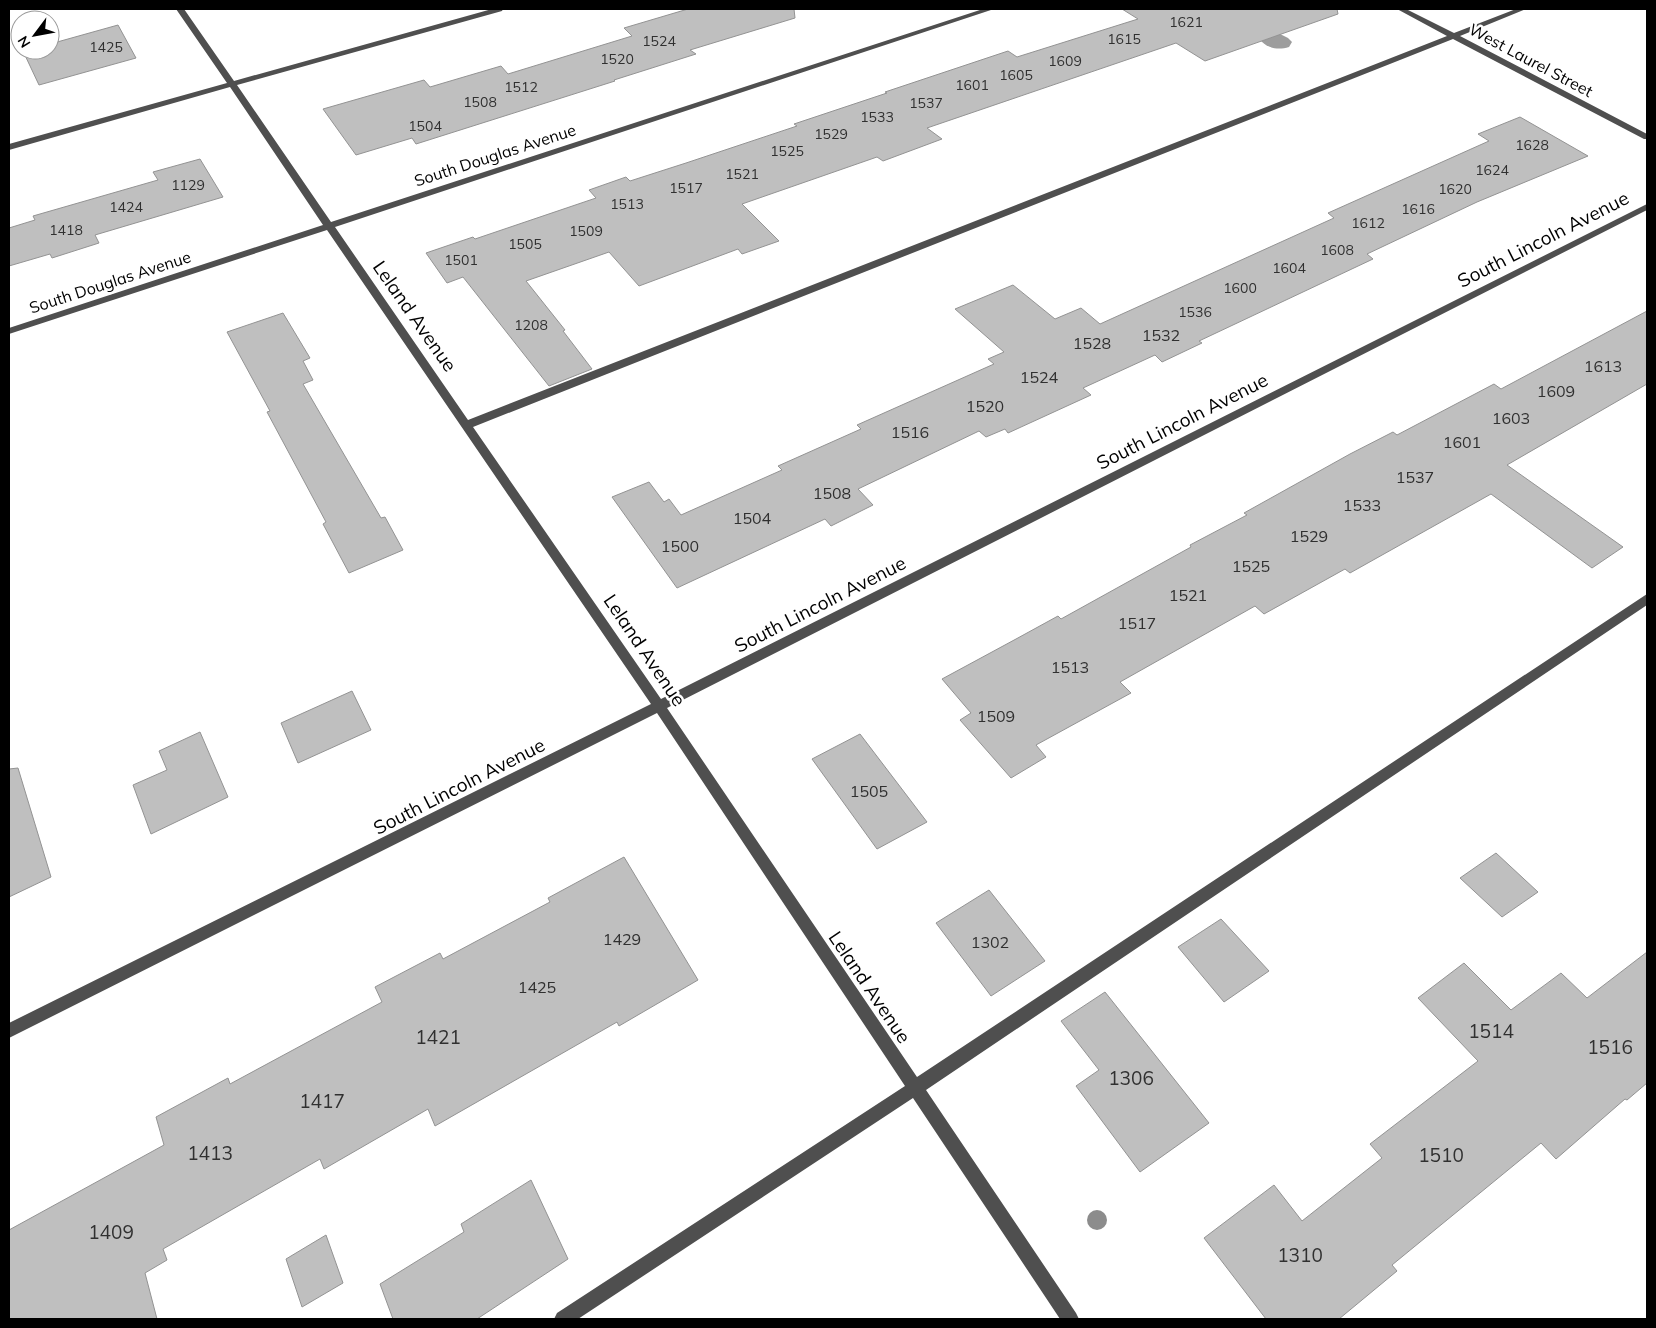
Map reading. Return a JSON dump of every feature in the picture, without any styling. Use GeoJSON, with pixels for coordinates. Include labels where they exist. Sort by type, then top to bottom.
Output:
{"type":"FeatureCollection","features":[{"type":"Feature","properties":{"kind":"street","name":"Leland Avenue"},"geometry":{"type":"LineString","coordinates":[[180,9],[659,706],[1070,1319]]}},
{"type":"Feature","properties":{"kind":"street"},"geometry":{"type":"LineString","coordinates":[[9,147],[499,9]]}},
{"type":"Feature","properties":{"kind":"street","name":"South Douglas Avenue"},"geometry":{"type":"LineString","coordinates":[[9,331],[990,9]]}},
{"type":"Feature","properties":{"kind":"street","name":"West Laurel Street"},"geometry":{"type":"LineString","coordinates":[[1401,9],[1647,137]]}},
{"type":"Feature","properties":{"kind":"street"},"geometry":{"type":"LineString","coordinates":[[467,425],[1522,9]]}},
{"type":"Feature","properties":{"kind":"street","name":"South Lincoln Avenue"},"geometry":{"type":"LineString","coordinates":[[9,1032],[1647,207]]}},
{"type":"Feature","properties":{"kind":"street"},"geometry":{"type":"LineString","coordinates":[[563,1319],[914,1088],[1647,599]]}},
{"type":"Feature","properties":{"kind":"shaded area"},"geometry":{"type":"Polygon","coordinates":[[[1280,34],[1292,42],[1289,47],[1274,48],[1267,46],[1261,41],[1280,34]]]}},
{"type":"Feature","properties":{"kind":"building"},"geometry":{"type":"Polygon","coordinates":[[[688,9],[794,9],[795,18],[690,50],[696,54],[615,81],[416,144],[412,138],[356,155],[323,109],[424,80],[430,87],[501,66],[508,74],[632,36],[624,28],[688,9]]]}},
{"type":"Feature","properties":{"kind":"building"},"geometry":{"type":"Polygon","coordinates":[[[1122,9],[1337,9],[1338,14],[1205,61],[1176,43],[927,128],[942,139],[883,161],[877,157],[742,204],[779,241],[742,254],[738,249],[639,286],[609,252],[526,281],[565,330],[563,331],[592,369],[549,386],[463,277],[447,283],[426,253],[473,237],[475,239],[596,198],[589,190],[626,177],[630,181],[686,163],[797,126],[794,124],[887,93],[885,92],[1008,51],[1017,57],[1138,19],[1122,9]]]}},
{"type":"Feature","properties":{"kind":"building"},"geometry":{"type":"Polygon","coordinates":[[[118,25],[136,58],[39,85],[27,60],[60,60],[60,41],[118,25]]]}},
{"type":"Feature","properties":{"kind":"building"},"geometry":{"type":"Polygon","coordinates":[[[1520,117],[1588,156],[1477,202],[1367,254],[1373,259],[1199,341],[1202,343],[1162,362],[1155,355],[1083,388],[1091,395],[1008,433],[1005,429],[986,437],[979,431],[858,489],[873,505],[831,526],[825,519],[677,588],[612,497],[649,482],[664,502],[669,499],[681,515],[782,470],[778,466],[861,429],[857,425],[994,364],[988,359],[1004,352],[955,309],[1013,285],[1055,319],[1081,308],[1100,324],[1334,218],[1328,213],[1489,141],[1478,134],[1520,117]]]}},
{"type":"Feature","properties":{"kind":"building"},"geometry":{"type":"Polygon","coordinates":[[[200,159],[223,197],[95,235],[99,243],[52,258],[50,254],[9,266],[9,228],[35,220],[33,216],[158,180],[153,172],[200,159]]]}},
{"type":"Feature","properties":{"kind":"building"},"geometry":{"type":"Polygon","coordinates":[[[1647,311],[1647,384],[1507,465],[1623,547],[1592,568],[1491,494],[1350,573],[1345,569],[1264,614],[1255,606],[1120,682],[1131,693],[1036,745],[1046,757],[1011,778],[960,720],[971,713],[942,679],[1058,616],[1061,619],[1191,547],[1190,545],[1247,515],[1244,513],[1350,454],[1393,432],[1397,435],[1494,384],[1501,389],[1647,311]]]}},
{"type":"Feature","properties":{"kind":"building"},"geometry":{"type":"Polygon","coordinates":[[[283,313],[310,358],[303,361],[313,380],[303,384],[381,518],[385,517],[403,550],[349,573],[323,524],[326,522],[267,412],[270,411],[227,332],[283,313]]]}},
{"type":"Feature","properties":{"kind":"building"},"geometry":{"type":"Polygon","coordinates":[[[352,691],[371,730],[298,763],[281,723],[352,691]]]}},
{"type":"Feature","properties":{"kind":"building"},"geometry":{"type":"Polygon","coordinates":[[[200,732],[228,797],[151,834],[133,785],[167,770],[159,751],[200,732]]]}},
{"type":"Feature","properties":{"kind":"building"},"geometry":{"type":"Polygon","coordinates":[[[860,734],[927,822],[877,849],[812,759],[860,734]]]}},
{"type":"Feature","properties":{"kind":"building"},"geometry":{"type":"Polygon","coordinates":[[[18,768],[51,877],[9,897],[9,769],[18,768]]]}},
{"type":"Feature","properties":{"kind":"building"},"geometry":{"type":"Polygon","coordinates":[[[1496,853],[1538,892],[1502,917],[1460,878],[1496,853]]]}},
{"type":"Feature","properties":{"kind":"building"},"geometry":{"type":"Polygon","coordinates":[[[624,857],[698,980],[619,1026],[617,1022],[435,1126],[428,1109],[324,1169],[320,1159],[163,1249],[167,1260],[145,1273],[157,1319],[9,1319],[9,1230],[164,1145],[156,1117],[228,1078],[230,1084],[382,1002],[375,987],[440,953],[443,959],[550,902],[548,898],[624,857]]]}},
{"type":"Feature","properties":{"kind":"building"},"geometry":{"type":"Polygon","coordinates":[[[989,890],[1045,961],[991,996],[936,923],[989,890]]]}},
{"type":"Feature","properties":{"kind":"building"},"geometry":{"type":"Polygon","coordinates":[[[1221,919],[1269,971],[1224,1002],[1178,947],[1221,919]]]}},
{"type":"Feature","properties":{"kind":"building"},"geometry":{"type":"Polygon","coordinates":[[[1647,952],[1647,1083],[1627,1100],[1625,1099],[1556,1159],[1541,1143],[1392,1265],[1397,1271],[1339,1319],[1266,1319],[1204,1238],[1274,1185],[1302,1221],[1382,1158],[1370,1144],[1478,1061],[1418,998],[1464,963],[1511,1010],[1561,973],[1587,998],[1647,952]]]}},
{"type":"Feature","properties":{"kind":"building"},"geometry":{"type":"Polygon","coordinates":[[[1105,992],[1209,1123],[1140,1172],[1076,1086],[1099,1070],[1061,1021],[1105,992]]]}},
{"type":"Feature","properties":{"kind":"building"},"geometry":{"type":"Polygon","coordinates":[[[531,1180],[568,1259],[477,1319],[393,1319],[380,1284],[464,1232],[461,1224],[531,1180]]]}},
{"type":"Feature","properties":{"kind":"building"},"geometry":{"type":"Polygon","coordinates":[[[326,1235],[343,1283],[302,1307],[286,1259],[326,1235]]]}}]}
